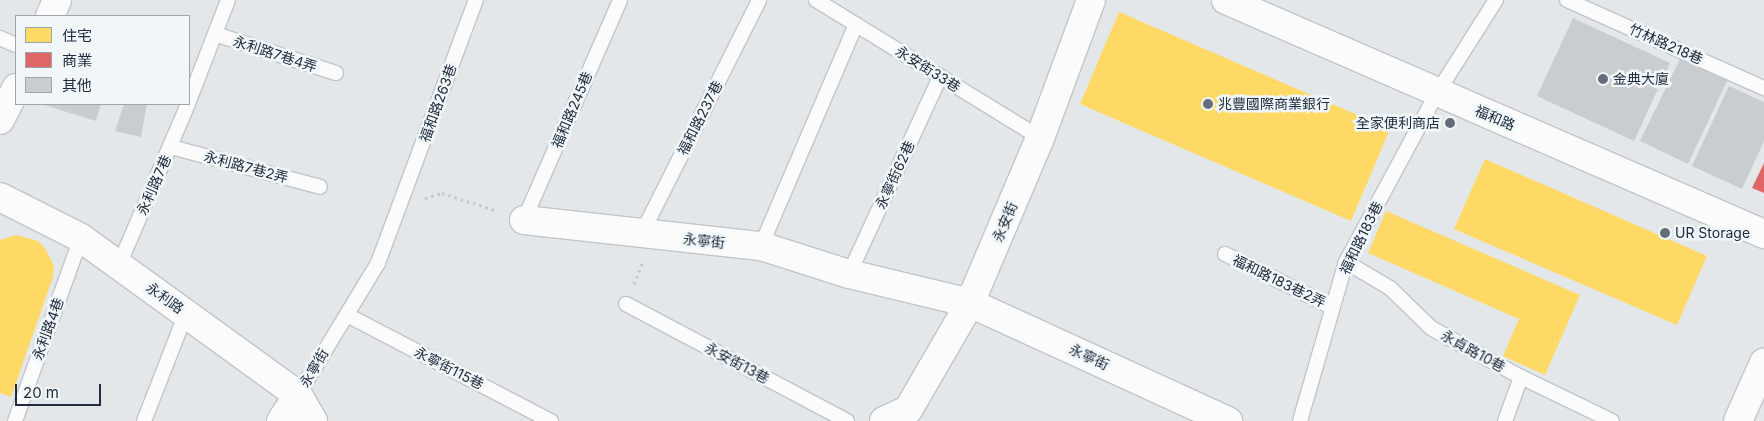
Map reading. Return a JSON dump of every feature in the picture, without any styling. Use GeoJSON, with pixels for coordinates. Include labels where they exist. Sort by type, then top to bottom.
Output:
{"type":"FeatureCollection","features":[{"type":"Feature","properties":{"kind":"street"},"geometry":{"type":"LineString","coordinates":[[50,15],[57,0]]}},
{"type":"Feature","properties":{"kind":"street","name":"永安街"},"geometry":{"type":"LineString","coordinates":[[884,421],[908,410],[970,303],[1040,138],[1092,0]]}},
{"type":"Feature","properties":{"kind":"street","name":"福和路"},"geometry":{"type":"LineString","coordinates":[[1226,0],[1436,93],[1764,234]]}},
{"type":"Feature","properties":{"kind":"street"},"geometry":{"type":"LineString","coordinates":[[0,120],[15,90]]}},
{"type":"Feature","properties":{"kind":"street","name":"永利路"},"geometry":{"type":"LineString","coordinates":[[0,197],[81,238],[119,265],[298,394],[314,421]]}},
{"type":"Feature","properties":{"kind":"street","name":"永寧街"},"geometry":{"type":"LineString","coordinates":[[524,220],[761,246],[849,274],[970,303],[1228,421]]}},
{"type":"Feature","properties":{"kind":"street"},"geometry":{"type":"LineString","coordinates":[[1738,421],[1764,363]]}},
{"type":"Feature","properties":{"kind":"street","name":"永寧街"},"geometry":{"type":"LineString","coordinates":[[281,421],[298,394]]}},
{"type":"Feature","properties":{"kind":"lane","name":"永利路7巷"},"geometry":{"type":"LineString","coordinates":[[192,82],[215,34],[228,0]]}},
{"type":"Feature","properties":{"kind":"lane","name":"福和路263巷"},"geometry":{"type":"LineString","coordinates":[[399,206],[476,0]]}},
{"type":"Feature","properties":{"kind":"lane","name":"福和路245巷"},"geometry":{"type":"LineString","coordinates":[[524,220],[620,0]]}},
{"type":"Feature","properties":{"kind":"lane","name":"福和路237巷"},"geometry":{"type":"LineString","coordinates":[[647,235],[759,0]]}},
{"type":"Feature","properties":{"kind":"lane","name":"永安街33巷"},"geometry":{"type":"LineString","coordinates":[[816,0],[1040,138]]}},
{"type":"Feature","properties":{"kind":"lane","name":"福和路183巷"},"geometry":{"type":"LineString","coordinates":[[1300,421],[1346,262],[1436,93],[1496,0]]}},
{"type":"Feature","properties":{"kind":"lane","name":"竹林路218巷"},"geometry":{"type":"LineString","coordinates":[[1567,0],[1764,88]]}},
{"type":"Feature","properties":{"kind":"lane"},"geometry":{"type":"LineString","coordinates":[[761,246],[856,24]]}},
{"type":"Feature","properties":{"kind":"lane","name":"永利路7巷4弄"},"geometry":{"type":"LineString","coordinates":[[215,34],[336,73]]}},
{"type":"Feature","properties":{"kind":"lane"},"geometry":{"type":"LineString","coordinates":[[0,38],[15,45]]}},
{"type":"Feature","properties":{"kind":"lane","name":"永寧街62巷"},"geometry":{"type":"LineString","coordinates":[[849,274],[940,77]]}},
{"type":"Feature","properties":{"kind":"lane","name":"永利路7巷"},"geometry":{"type":"LineString","coordinates":[[119,265],[171,147],[187,105]]}},
{"type":"Feature","properties":{"kind":"lane","name":"永利路7巷2弄"},"geometry":{"type":"LineString","coordinates":[[171,147],[320,187]]}},
{"type":"Feature","properties":{"kind":"lane","name":"永寧街"},"geometry":{"type":"LineString","coordinates":[[298,394],[378,263],[399,206]]}},
{"type":"Feature","properties":{"kind":"lane","name":"永利路4巷"},"geometry":{"type":"LineString","coordinates":[[15,421],[81,238]]}},
{"type":"Feature","properties":{"kind":"lane","name":"福和路183巷2弄"},"geometry":{"type":"LineString","coordinates":[[1225,254],[1332,307]]}},
{"type":"Feature","properties":{"kind":"lane","name":"永貞路10巷"},"geometry":{"type":"LineString","coordinates":[[1346,262],[1390,288],[1431,328],[1521,377],[1612,421]]}},
{"type":"Feature","properties":{"kind":"lane","name":"永安街13巷"},"geometry":{"type":"LineString","coordinates":[[626,304],[847,421]]}},
{"type":"Feature","properties":{"kind":"lane"},"geometry":{"type":"LineString","coordinates":[[144,421],[186,313]]}},
{"type":"Feature","properties":{"kind":"lane","name":"永寧街115巷"},"geometry":{"type":"LineString","coordinates":[[346,315],[551,421]]}},
{"type":"Feature","properties":{"kind":"lane"},"geometry":{"type":"LineString","coordinates":[[1505,421],[1521,377]]}},
{"type":"Feature","properties":{"kind":"path"},"geometry":{"type":"LineString","coordinates":[[399,206],[442,193],[524,220]]}},
{"type":"Feature","properties":{"kind":"path"},"geometry":{"type":"LineString","coordinates":[[626,304],[647,235]]}},
{"type":"Feature","properties":{"kind":"building: 住宅"},"geometry":{"type":"Polygon","coordinates":[[[1119,12],[1390,129],[1351,221],[1080,104],[1119,12]]]}},
{"type":"Feature","properties":{"kind":"building: 住宅"},"geometry":{"type":"Polygon","coordinates":[[[1485,159],[1707,256],[1677,325],[1454,229],[1485,159]]]}},
{"type":"Feature","properties":{"kind":"building: 住宅"},"geometry":{"type":"Polygon","coordinates":[[[1386,211],[1580,295],[1545,375],[1503,356],[1519,319],[1368,253],[1386,211]]]}},
{"type":"Feature","properties":{"kind":"building: 住宅"},"geometry":{"type":"Polygon","coordinates":[[[16,235],[38,241],[45,248],[54,266],[53,277],[11,397],[0,393],[0,240],[16,235]]]}},
{"type":"Feature","properties":{"kind":"building: 商業"},"geometry":{"type":"Polygon","coordinates":[[[1764,163],[1764,193],[1752,188],[1764,163]]]}},
{"type":"Feature","properties":{"kind":"building: 其他","name":"金典大廈"},"geometry":{"type":"Polygon","coordinates":[[[1573,18],[1670,63],[1634,141],[1537,96],[1573,18]]]}},
{"type":"Feature","properties":{"kind":"building: 其他"},"geometry":{"type":"Polygon","coordinates":[[[1681,57],[1728,79],[1688,164],[1640,141],[1681,57]]]}},
{"type":"Feature","properties":{"kind":"building: 其他"},"geometry":{"type":"Polygon","coordinates":[[[1729,86],[1764,102],[1764,141],[1742,189],[1692,166],[1729,86]]]}},
{"type":"Feature","properties":{"kind":"building: 其他"},"geometry":{"type":"Polygon","coordinates":[[[44,105],[101,105],[96,121],[44,105]]]}},
{"type":"Feature","properties":{"kind":"building: 其他"},"geometry":{"type":"Polygon","coordinates":[[[124,105],[147,105],[141,137],[115,131],[124,105]]]}},
{"type":"Feature","properties":{"kind":"place","name":"金典大廈"},"geometry":{"type":"Point","coordinates":[1603,79]}},
{"type":"Feature","properties":{"kind":"place","name":"兆豐國際商業銀行"},"geometry":{"type":"Point","coordinates":[1208,104]}},
{"type":"Feature","properties":{"kind":"place","name":"全家便利商店"},"geometry":{"type":"Point","coordinates":[1450,123]}},
{"type":"Feature","properties":{"kind":"place","name":"UR Storage"},"geometry":{"type":"Point","coordinates":[1665,233]}}]}
